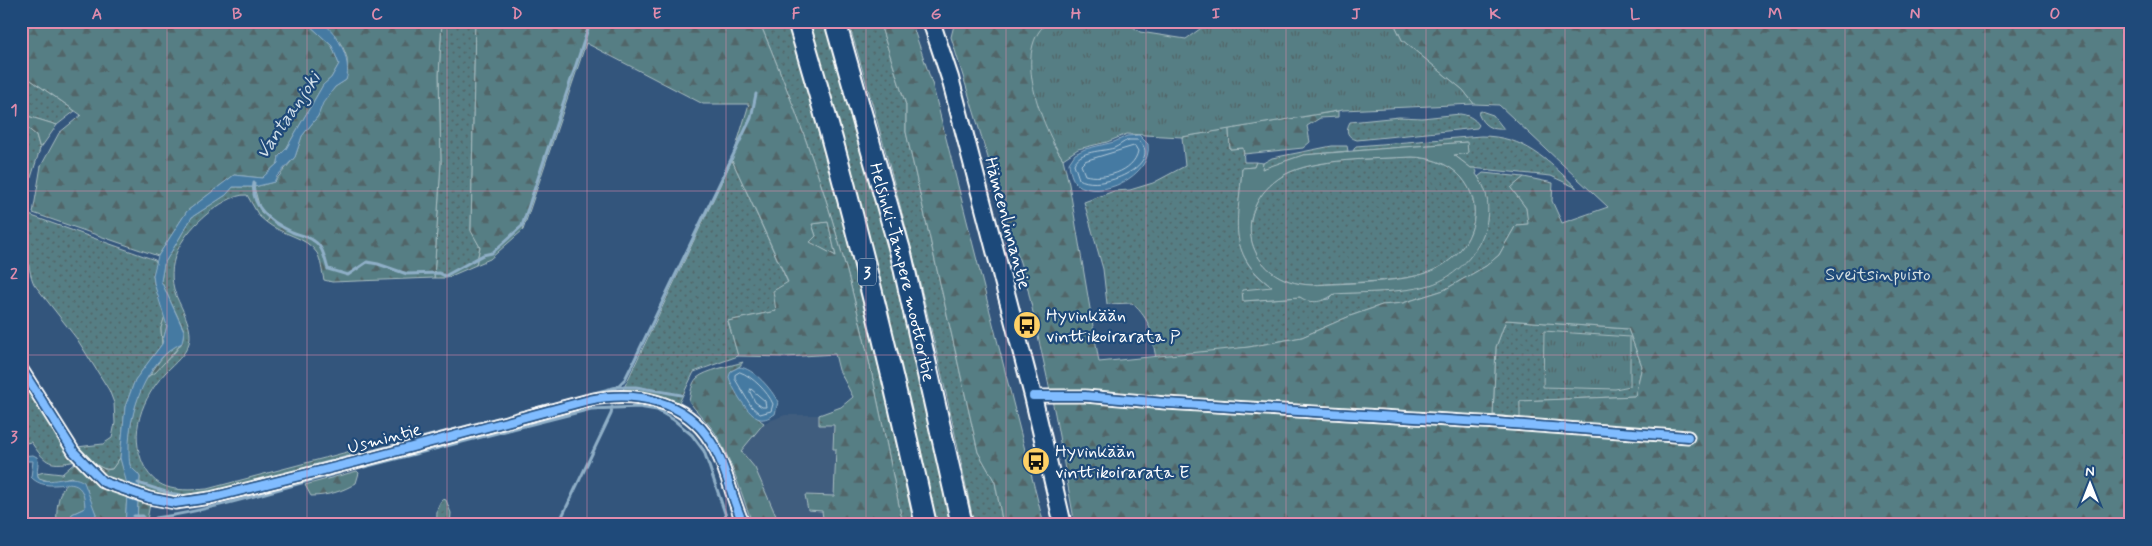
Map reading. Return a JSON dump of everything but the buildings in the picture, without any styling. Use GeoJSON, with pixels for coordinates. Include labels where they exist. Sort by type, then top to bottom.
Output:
{"type":"FeatureCollection","features":[{"type":"Feature","properties":{"kind":"highway","name":"Helsinki-Tampere moottoritie"},"geometry":{"type":"LineString","coordinates":[[798,21],[867,274],[926,525]]}},
{"type":"Feature","properties":{"kind":"highway","name":"Helsinki-Tampere moottoritie"},"geometry":{"type":"LineString","coordinates":[[835,21],[902,254],[962,525]]}},
{"type":"Feature","properties":{"kind":"main road","name":"Hämeenlinnantie"},"geometry":{"type":"LineString","coordinates":[[931,21],[950,78],[1032,396],[1063,525]]}},
{"type":"Feature","properties":{"kind":"street","name":"Usmintie"},"geometry":{"type":"LineString","coordinates":[[21,368],[74,452],[103,482],[149,498],[175,503],[210,498],[588,400],[621,396],[650,398],[674,408],[703,431],[712,443],[744,525]]}},
{"type":"Feature","properties":{"kind":"street"},"geometry":{"type":"LineString","coordinates":[[1032,396],[1085,396],[1186,405],[1498,423],[1688,437]]}},
{"type":"Feature","properties":{"kind":"shaded area"},"geometry":{"type":"Polygon","coordinates":[[[841,407],[840,525],[749,525],[731,476],[719,422],[764,423],[785,415],[819,415],[841,407]]]}},
{"type":"Feature","properties":{"kind":"green space"},"geometry":{"type":"Polygon","coordinates":[[[21,21],[305,21],[332,46],[339,64],[331,78],[323,85],[286,149],[279,156],[278,163],[262,178],[234,175],[187,211],[158,256],[33,213],[41,166],[59,133],[81,115],[21,73],[21,21]]]}},
{"type":"Feature","properties":{"kind":"green space"},"geometry":{"type":"Polygon","coordinates":[[[317,21],[442,21],[439,75],[441,162],[434,278],[332,282],[324,280],[317,253],[312,247],[266,222],[269,217],[261,212],[254,187],[274,182],[295,157],[302,136],[318,116],[322,103],[335,87],[346,80],[347,59],[343,47],[327,28],[317,21]]]}},
{"type":"Feature","properties":{"kind":"green space"},"geometry":{"type":"Polygon","coordinates":[[[442,21],[475,21],[471,230],[480,247],[476,265],[446,278],[434,278],[441,162],[439,75],[442,21]]]}},
{"type":"Feature","properties":{"kind":"green space"},"geometry":{"type":"Polygon","coordinates":[[[475,21],[759,21],[804,134],[841,250],[867,352],[903,525],[824,525],[822,511],[808,510],[805,495],[834,496],[836,449],[833,449],[834,425],[819,425],[819,415],[841,407],[853,397],[839,370],[835,354],[786,357],[738,356],[728,321],[776,311],[773,291],[788,282],[732,160],[749,104],[703,104],[586,43],[523,230],[490,259],[476,265],[480,247],[471,231],[475,21]],[[828,222],[812,224],[816,236],[810,242],[836,256],[828,222]]]}},
{"type":"Feature","properties":{"kind":"green space"},"geometry":{"type":"Polygon","coordinates":[[[759,21],[787,21],[827,161],[874,339],[914,525],[903,525],[867,352],[832,221],[804,134],[759,21]]]}},
{"type":"Feature","properties":{"kind":"green space"},"geometry":{"type":"Polygon","coordinates":[[[807,21],[829,21],[885,223],[954,525],[932,525],[807,21]]]}},
{"type":"Feature","properties":{"kind":"green space"},"geometry":{"type":"Polygon","coordinates":[[[848,21],[879,21],[906,105],[906,132],[978,452],[995,482],[1003,525],[974,525],[947,398],[917,272],[884,146],[848,21]]]}},
{"type":"Feature","properties":{"kind":"green space"},"geometry":{"type":"Polygon","coordinates":[[[879,21],[911,21],[932,83],[1044,525],[1003,525],[995,482],[978,452],[906,132],[906,105],[879,21]]]}},
{"type":"Feature","properties":{"kind":"green space","name":"Sveitsinpuisto"},"geometry":{"type":"Polygon","coordinates":[[[955,21],[1050,21],[1047,23],[1053,144],[1063,159],[1069,184],[1099,362],[1249,347],[1302,337],[1350,316],[1382,305],[1403,303],[1444,290],[1486,266],[1499,255],[1516,225],[1528,224],[1526,208],[1511,188],[1524,177],[1553,183],[1552,201],[1562,223],[1608,207],[1499,105],[1474,104],[1463,90],[1402,40],[1393,21],[2131,21],[2131,525],[1075,525],[1055,414],[1027,285],[951,37],[955,21]],[[1506,320],[1496,347],[1493,415],[1520,418],[1520,401],[1635,396],[1642,366],[1628,329],[1506,320]]]}},
{"type":"Feature","properties":{"kind":"green space"},"geometry":{"type":"Polygon","coordinates":[[[1050,21],[1125,21],[1140,32],[1186,39],[1211,21],[1393,21],[1402,40],[1463,90],[1474,104],[1343,110],[1182,137],[1127,134],[1107,142],[1078,149],[1063,159],[1055,146],[1039,109],[1031,68],[1032,49],[1038,33],[1050,21]]]}},
{"type":"Feature","properties":{"kind":"green space"},"geometry":{"type":"Polygon","coordinates":[[[21,73],[75,111],[57,125],[21,114],[21,73]]]}},
{"type":"Feature","properties":{"kind":"green space"},"geometry":{"type":"Polygon","coordinates":[[[1338,111],[1338,117],[1320,118],[1307,126],[1310,142],[1303,148],[1244,154],[1243,148],[1230,149],[1229,129],[1338,111]]]}},
{"type":"Feature","properties":{"kind":"green space"},"geometry":{"type":"Polygon","coordinates":[[[1481,111],[1493,115],[1504,129],[1491,128],[1485,124],[1478,113],[1481,111]]]}},
{"type":"Feature","properties":{"kind":"green space"},"geometry":{"type":"Polygon","coordinates":[[[21,114],[57,125],[40,149],[36,135],[21,123],[21,114]]]}},
{"type":"Feature","properties":{"kind":"green space"},"geometry":{"type":"Polygon","coordinates":[[[1460,114],[1475,120],[1479,125],[1477,128],[1357,140],[1351,137],[1347,131],[1350,122],[1460,114]]]}},
{"type":"Feature","properties":{"kind":"green space"},"geometry":{"type":"Polygon","coordinates":[[[21,123],[36,135],[40,149],[24,200],[21,199],[21,123]]]}},
{"type":"Feature","properties":{"kind":"green space"},"geometry":{"type":"Polygon","coordinates":[[[1229,129],[1230,149],[1243,148],[1244,162],[1256,162],[1254,167],[1242,168],[1238,219],[1238,234],[1241,248],[1247,262],[1257,275],[1272,287],[1243,301],[1300,297],[1310,301],[1329,299],[1334,294],[1412,288],[1446,276],[1461,265],[1474,249],[1485,228],[1487,200],[1484,188],[1478,177],[1483,173],[1524,177],[1511,188],[1526,208],[1529,224],[1516,225],[1499,255],[1486,266],[1444,290],[1403,303],[1382,305],[1350,316],[1302,337],[1249,347],[1156,358],[1150,328],[1139,310],[1132,303],[1107,304],[1103,269],[1084,202],[1114,191],[1130,190],[1153,183],[1185,166],[1182,137],[1229,129]]]}},
{"type":"Feature","properties":{"kind":"green space"},"geometry":{"type":"Polygon","coordinates":[[[1481,136],[1497,137],[1523,145],[1545,159],[1577,188],[1551,176],[1471,168],[1453,154],[1468,153],[1466,142],[1353,151],[1356,146],[1481,136]]]}},
{"type":"Feature","properties":{"kind":"green space"},"geometry":{"type":"Polygon","coordinates":[[[1467,142],[1468,153],[1454,155],[1471,168],[1475,168],[1476,174],[1483,186],[1488,205],[1483,235],[1472,254],[1458,270],[1440,281],[1420,288],[1334,294],[1317,302],[1300,297],[1243,301],[1242,290],[1272,287],[1257,274],[1247,261],[1241,248],[1238,234],[1238,219],[1242,168],[1254,167],[1256,162],[1263,163],[1262,169],[1303,155],[1467,142]],[[1412,157],[1346,160],[1312,165],[1284,175],[1266,189],[1255,206],[1250,224],[1252,242],[1259,258],[1272,272],[1290,281],[1312,285],[1392,280],[1408,278],[1434,270],[1454,257],[1467,240],[1474,222],[1474,203],[1467,186],[1455,171],[1436,161],[1412,157]]]}},
{"type":"Feature","properties":{"kind":"green space"},"geometry":{"type":"Polygon","coordinates":[[[1332,146],[1347,146],[1348,151],[1303,155],[1261,170],[1263,163],[1272,158],[1332,146]]]}},
{"type":"Feature","properties":{"kind":"green space"},"geometry":{"type":"Polygon","coordinates":[[[1412,157],[1436,161],[1455,171],[1467,186],[1474,203],[1474,222],[1467,240],[1454,257],[1434,270],[1408,277],[1392,280],[1312,285],[1290,281],[1272,272],[1259,258],[1252,242],[1250,224],[1255,206],[1266,189],[1284,175],[1297,169],[1328,162],[1412,157]]]}},
{"type":"Feature","properties":{"kind":"green space"},"geometry":{"type":"Polygon","coordinates":[[[732,160],[788,283],[776,311],[728,321],[738,356],[694,372],[679,403],[646,394],[622,392],[732,160]]]}},
{"type":"Feature","properties":{"kind":"green space"},"geometry":{"type":"Polygon","coordinates":[[[233,187],[254,187],[255,196],[269,217],[266,222],[259,216],[247,195],[231,198],[199,221],[184,238],[179,247],[175,257],[172,278],[175,292],[188,324],[190,339],[185,351],[158,382],[144,404],[140,416],[137,441],[139,454],[144,466],[149,475],[163,485],[171,488],[197,490],[351,451],[349,459],[181,499],[152,492],[149,495],[139,492],[140,477],[130,465],[128,457],[132,418],[145,382],[177,350],[181,344],[184,330],[161,281],[164,264],[192,217],[226,195],[233,187]]]}},
{"type":"Feature","properties":{"kind":"green space"},"geometry":{"type":"Polygon","coordinates":[[[29,215],[155,260],[157,264],[153,275],[154,283],[165,316],[161,328],[162,344],[135,380],[125,407],[120,458],[112,469],[101,468],[77,447],[103,444],[112,438],[115,423],[114,403],[109,390],[77,339],[34,284],[27,250],[27,222],[29,215]]]}},
{"type":"Feature","properties":{"kind":"green space"},"geometry":{"type":"Polygon","coordinates":[[[828,222],[836,256],[809,242],[816,236],[812,224],[828,222]]]}},
{"type":"Feature","properties":{"kind":"green space"},"geometry":{"type":"Polygon","coordinates":[[[165,316],[167,326],[162,344],[161,328],[165,316]]]}},
{"type":"Feature","properties":{"kind":"green space"},"geometry":{"type":"Polygon","coordinates":[[[1506,320],[1628,329],[1642,366],[1635,396],[1520,401],[1521,418],[1493,415],[1496,347],[1506,320]]]}},
{"type":"Feature","properties":{"kind":"green space"},"geometry":{"type":"Polygon","coordinates":[[[1544,331],[1630,337],[1630,386],[1615,389],[1543,387],[1544,331]]]}},
{"type":"Feature","properties":{"kind":"green space"},"geometry":{"type":"Polygon","coordinates":[[[182,343],[155,373],[150,375],[167,353],[182,343]]]}},
{"type":"Feature","properties":{"kind":"green space"},"geometry":{"type":"Polygon","coordinates":[[[743,362],[739,367],[731,371],[733,383],[748,407],[764,423],[741,451],[755,468],[780,525],[753,525],[731,465],[720,442],[714,431],[689,401],[692,386],[701,375],[712,370],[743,362]]]}},
{"type":"Feature","properties":{"kind":"green space"},"geometry":{"type":"Polygon","coordinates":[[[21,377],[58,440],[77,461],[50,462],[41,455],[31,442],[21,444],[21,377]]]}},
{"type":"Feature","properties":{"kind":"green space"},"geometry":{"type":"Polygon","coordinates":[[[120,458],[128,488],[109,480],[90,461],[106,470],[112,469],[120,458]]]}},
{"type":"Feature","properties":{"kind":"green space"},"geometry":{"type":"Polygon","coordinates":[[[77,461],[127,495],[125,525],[74,525],[80,518],[95,517],[96,514],[89,499],[87,489],[71,477],[52,482],[39,478],[37,474],[44,472],[62,474],[77,461]]]}},
{"type":"Feature","properties":{"kind":"green space"},"geometry":{"type":"Polygon","coordinates":[[[357,471],[359,473],[356,483],[335,493],[311,496],[305,485],[357,471]]]}},
{"type":"Feature","properties":{"kind":"green space"},"geometry":{"type":"Polygon","coordinates":[[[67,483],[76,485],[82,491],[85,508],[72,514],[69,525],[57,525],[59,497],[67,483]]]}},
{"type":"Feature","properties":{"kind":"green space"},"geometry":{"type":"Polygon","coordinates":[[[138,498],[150,504],[146,525],[137,525],[138,498]]]}},
{"type":"Feature","properties":{"kind":"green space"},"geometry":{"type":"Polygon","coordinates":[[[443,499],[446,500],[451,513],[450,525],[438,525],[437,511],[443,499]]]}},
{"type":"Feature","properties":{"kind":"water"},"geometry":{"type":"Polygon","coordinates":[[[305,21],[315,21],[324,24],[336,37],[345,55],[348,73],[346,80],[335,87],[323,103],[318,116],[302,136],[295,157],[277,176],[274,182],[254,187],[233,187],[226,195],[192,217],[164,264],[161,281],[184,331],[182,343],[170,350],[159,361],[142,388],[136,404],[132,420],[129,455],[130,465],[140,477],[139,492],[128,488],[120,458],[125,407],[135,380],[162,344],[167,326],[154,283],[153,275],[158,256],[187,211],[234,175],[262,178],[278,163],[279,156],[286,149],[323,85],[331,78],[339,64],[332,46],[305,21]]]}},
{"type":"Feature","properties":{"kind":"water"},"geometry":{"type":"Polygon","coordinates":[[[1139,135],[1148,144],[1147,156],[1142,166],[1134,175],[1123,182],[1098,189],[1087,188],[1073,180],[1069,163],[1075,154],[1127,136],[1139,135]]]}},
{"type":"Feature","properties":{"kind":"water"},"geometry":{"type":"Polygon","coordinates":[[[739,367],[751,371],[762,380],[778,402],[775,414],[766,419],[760,419],[746,408],[737,395],[729,377],[731,371],[739,367]]]}},
{"type":"Feature","properties":{"kind":"water"},"geometry":{"type":"Polygon","coordinates":[[[33,455],[38,460],[37,473],[39,479],[51,481],[73,478],[84,482],[96,514],[95,517],[80,518],[74,525],[69,525],[72,514],[85,508],[83,495],[79,488],[73,485],[48,485],[39,483],[31,477],[33,461],[21,461],[21,456],[33,455]]]}},
{"type":"Feature","properties":{"kind":"water"},"geometry":{"type":"Polygon","coordinates":[[[127,495],[138,498],[137,525],[125,525],[127,495]]]}},
{"type":"Feature","properties":{"kind":"waterway"},"geometry":{"type":"LineString","coordinates":[[254,183],[256,200],[264,213],[277,224],[317,243],[320,246],[328,269],[348,275],[367,262],[407,274],[439,273],[445,276],[483,255],[492,253],[522,226],[588,29]]}},
{"type":"Feature","properties":{"kind":"waterway"},"geometry":{"type":"LineString","coordinates":[[617,387],[625,379],[632,365],[751,118],[756,94]]}},
{"type":"Feature","properties":{"kind":"waterway"},"geometry":{"type":"LineString","coordinates":[[360,454],[617,387],[636,387],[681,395]]}},
{"type":"Feature","properties":{"kind":"waterway"},"geometry":{"type":"LineString","coordinates":[[558,525],[611,414],[612,407]]}},
{"type":"Feature","properties":{"kind":"waterway"},"geometry":{"type":"LineString","coordinates":[[364,467],[591,409],[639,407],[657,410],[674,420],[692,435],[704,451],[729,525]]}},
{"type":"Feature","properties":{"kind":"waterway"},"geometry":{"type":"LineString","coordinates":[[303,469],[348,457]]}},
{"type":"Feature","properties":{"kind":"waterway"},"geometry":{"type":"LineString","coordinates":[[156,518],[226,504],[339,473]]}},
{"type":"Feature","properties":{"kind":"waterway"},"geometry":{"type":"LineString","coordinates":[[138,483],[169,493],[187,496]]}},
{"type":"Feature","properties":{"kind":"waterway"},"geometry":{"type":"LineString","coordinates":[[134,516],[143,516]]}},
{"type":"Feature","properties":{"kind":"cycle path"},"geometry":{"type":"LineString","coordinates":[[21,368],[74,452],[103,482],[149,498],[175,503],[210,498],[356,462],[589,400],[606,397],[641,398],[673,407],[700,427],[711,442],[721,462],[744,525]]}},
{"type":"Feature","properties":{"kind":"cycle path"},"geometry":{"type":"LineString","coordinates":[[1033,396],[1085,396],[1688,437]]}},
{"type":"Feature","properties":{"kind":"place","name":"Hyvinkään vinttikoirarata P"},"geometry":{"type":"Point","coordinates":[1027,325]}},
{"type":"Feature","properties":{"kind":"place","name":"Hyvinkään vinttikoirarata E"},"geometry":{"type":"Point","coordinates":[1036,461]}},
{"type":"Feature","properties":{"kind":"water label","name":"Vantaanjoki"},"geometry":{"type":"Point","coordinates":[287,115]}}]}
